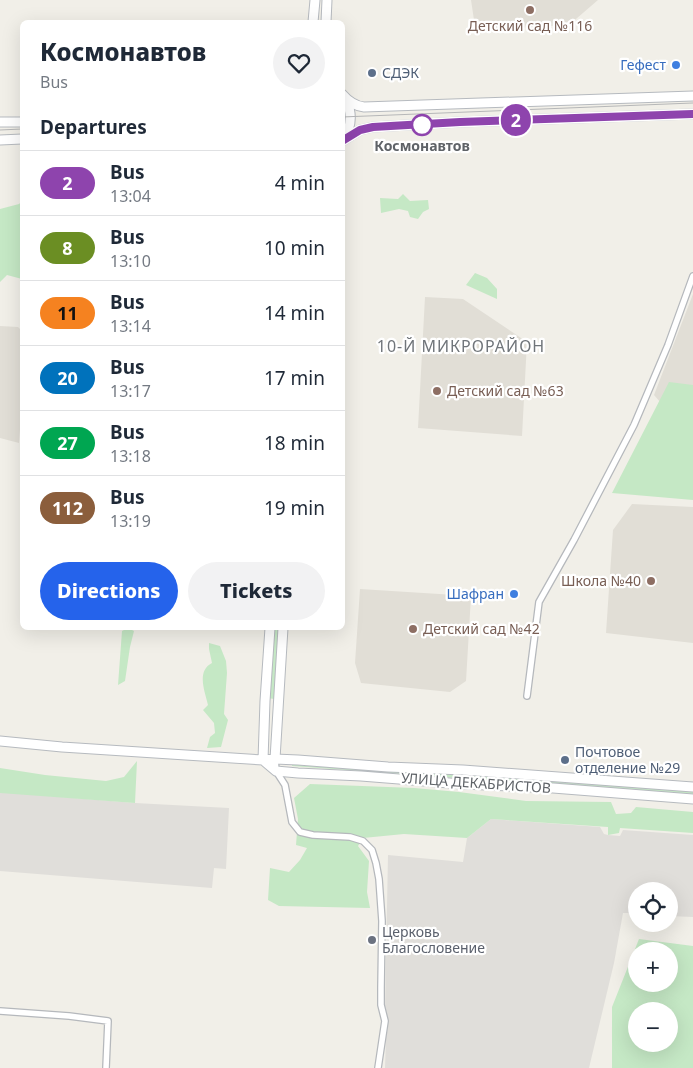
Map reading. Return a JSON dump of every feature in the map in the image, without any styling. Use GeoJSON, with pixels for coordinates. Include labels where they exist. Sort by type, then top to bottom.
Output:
{"type":"FeatureCollection","features":[{"type":"Feature","properties":{"kind":"street"},"geometry":{"type":"LineString","coordinates":[[313,20],[315,0]]}},
{"type":"Feature","properties":{"kind":"street"},"geometry":{"type":"LineString","coordinates":[[326,20],[327,0]]}},
{"type":"Feature","properties":{"kind":"street"},"geometry":{"type":"LineString","coordinates":[[345,97],[352,103],[364,108],[693,96]]}},
{"type":"Feature","properties":{"kind":"street"},"geometry":{"type":"LineString","coordinates":[[345,98],[349,105],[351,117],[349,128],[345,135]]}},
{"type":"Feature","properties":{"kind":"street"},"geometry":{"type":"LineString","coordinates":[[345,138],[360,130],[373,127],[693,114]]}},
{"type":"Feature","properties":{"kind":"street"},"geometry":{"type":"LineString","coordinates":[[0,122],[20,122]]}},
{"type":"Feature","properties":{"kind":"street"},"geometry":{"type":"LineString","coordinates":[[0,140],[20,139]]}},
{"type":"Feature","properties":{"kind":"street"},"geometry":{"type":"LineString","coordinates":[[527,696],[539,602],[574,540],[634,425],[668,345],[693,276]]}},
{"type":"Feature","properties":{"kind":"street"},"geometry":{"type":"LineString","coordinates":[[270,630],[263,760],[276,771],[285,785],[292,822],[300,832],[313,835],[350,837],[363,841],[372,850],[376,863],[382,921],[381,1005],[385,1021],[378,1068]]}},
{"type":"Feature","properties":{"kind":"street"},"geometry":{"type":"LineString","coordinates":[[276,771],[275,759],[283,630]]}},
{"type":"Feature","properties":{"kind":"street"},"geometry":{"type":"LineString","coordinates":[[265,701],[278,702]]}},
{"type":"Feature","properties":{"kind":"street","name":"УЛИЦА ДЕКАБРИСТОВ"},"geometry":{"type":"LineString","coordinates":[[0,741],[62,747],[463,770],[693,787]]}},
{"type":"Feature","properties":{"kind":"street"},"geometry":{"type":"LineString","coordinates":[[462,784],[463,770]]}},
{"type":"Feature","properties":{"kind":"street","name":"УЛИЦА ДЕКАБРИСТОВ"},"geometry":{"type":"LineString","coordinates":[[276,771],[462,784],[553,788],[693,799]]}},
{"type":"Feature","properties":{"kind":"street"},"geometry":{"type":"LineString","coordinates":[[0,1011],[108,1021],[106,1068]]}},
{"type":"Feature","properties":{"kind":"shaded area","name":"Детский сад №116"},"geometry":{"type":"Polygon","coordinates":[[[471,0],[598,0],[569,25],[481,30],[474,20],[471,0]]]}},
{"type":"Feature","properties":{"kind":"shaded area"},"geometry":{"type":"Polygon","coordinates":[[[693,294],[693,421],[675,419],[654,395],[693,294]]]}},
{"type":"Feature","properties":{"kind":"shaded area"},"geometry":{"type":"Polygon","coordinates":[[[425,297],[463,299],[527,342],[522,436],[418,428],[425,297]]]}},
{"type":"Feature","properties":{"kind":"shaded area"},"geometry":{"type":"Polygon","coordinates":[[[0,326],[18,327],[20,329],[19,443],[0,438],[0,326]]]}},
{"type":"Feature","properties":{"kind":"shaded area","name":"Школа №40"},"geometry":{"type":"Polygon","coordinates":[[[632,504],[693,507],[693,643],[606,633],[613,530],[632,504]]]}},
{"type":"Feature","properties":{"kind":"shaded area","name":"Детский сад №42"},"geometry":{"type":"Polygon","coordinates":[[[360,589],[471,596],[466,681],[450,692],[361,683],[355,663],[360,589]]]}},
{"type":"Feature","properties":{"kind":"shaded area"},"geometry":{"type":"Polygon","coordinates":[[[0,792],[135,803],[229,808],[226,869],[214,868],[212,888],[0,871],[0,792]]]}},
{"type":"Feature","properties":{"kind":"shaded area"},"geometry":{"type":"Polygon","coordinates":[[[491,819],[600,827],[604,834],[620,836],[623,830],[693,835],[693,917],[678,916],[678,882],[628,882],[628,913],[623,913],[614,963],[589,1068],[385,1068],[388,1027],[385,1009],[388,855],[463,862],[467,838],[491,819]]]}},
{"type":"Feature","properties":{"kind":"green space"},"geometry":{"type":"Polygon","coordinates":[[[403,194],[410,201],[428,200],[429,209],[423,212],[418,219],[410,217],[408,211],[399,209],[381,213],[380,198],[398,199],[403,194]]]}},
{"type":"Feature","properties":{"kind":"green space"},"geometry":{"type":"Polygon","coordinates":[[[19,204],[20,278],[7,275],[0,282],[0,209],[19,204]]]}},
{"type":"Feature","properties":{"kind":"green space"},"geometry":{"type":"Polygon","coordinates":[[[475,273],[487,278],[497,289],[497,299],[466,285],[475,273]]]}},
{"type":"Feature","properties":{"kind":"green space"},"geometry":{"type":"Polygon","coordinates":[[[669,382],[693,385],[693,500],[612,493],[669,382]]]}},
{"type":"Feature","properties":{"kind":"green space"},"geometry":{"type":"Polygon","coordinates":[[[274,630],[279,630],[274,699],[268,698],[274,630]]]}},
{"type":"Feature","properties":{"kind":"green space"},"geometry":{"type":"Polygon","coordinates":[[[122,631],[134,631],[125,681],[118,685],[122,631]]]}},
{"type":"Feature","properties":{"kind":"green space"},"geometry":{"type":"Polygon","coordinates":[[[209,643],[220,646],[226,661],[224,714],[228,720],[221,747],[207,748],[210,737],[215,733],[214,723],[203,710],[208,705],[203,676],[204,671],[212,663],[209,643]]]}},
{"type":"Feature","properties":{"kind":"green space"},"geometry":{"type":"Polygon","coordinates":[[[137,761],[135,803],[0,793],[0,768],[106,781],[124,777],[137,761]]]}},
{"type":"Feature","properties":{"kind":"green space"},"geometry":{"type":"Polygon","coordinates":[[[292,762],[457,774],[457,778],[292,766],[292,762]]]}},
{"type":"Feature","properties":{"kind":"green space"},"geometry":{"type":"Polygon","coordinates":[[[470,775],[693,791],[693,794],[470,779],[470,775]]]}},
{"type":"Feature","properties":{"kind":"green space"},"geometry":{"type":"Polygon","coordinates":[[[310,784],[414,788],[526,801],[611,802],[616,814],[631,813],[636,807],[693,812],[693,833],[620,828],[619,833],[608,835],[608,827],[491,819],[467,838],[404,834],[363,838],[358,846],[369,861],[367,892],[370,908],[279,906],[268,900],[270,868],[289,872],[300,860],[307,848],[296,845],[298,819],[294,798],[310,784]]]}},
{"type":"Feature","properties":{"kind":"green space"},"geometry":{"type":"Polygon","coordinates":[[[639,939],[662,942],[638,942],[639,939]]]}},
{"type":"Feature","properties":{"kind":"green space"},"geometry":{"type":"Polygon","coordinates":[[[678,944],[693,946],[693,1068],[612,1068],[612,1007],[628,967],[628,992],[678,992],[678,944]]]}},
{"type":"Feature","properties":{"kind":"tram line"},"geometry":{"type":"LineString","coordinates":[[345,117],[693,103]]}},
{"type":"Feature","properties":{"kind":"tram line"},"geometry":{"type":"LineString","coordinates":[[0,130],[20,129]]}},
{"type":"Feature","properties":{"kind":"bus line","name":"2"},"geometry":{"type":"LineString","coordinates":[[345,139],[360,130],[373,127],[693,114]]}},
{"type":"Feature","properties":{"kind":"place","name":"Детский сад №116"},"geometry":{"type":"Point","coordinates":[530,10]}},
{"type":"Feature","properties":{"kind":"place","name":"Гефест"},"geometry":{"type":"Point","coordinates":[676,65]}},
{"type":"Feature","properties":{"kind":"place","name":"СДЭК"},"geometry":{"type":"Point","coordinates":[372,73]}},
{"type":"Feature","properties":{"kind":"place","name":"Космонавтов"},"geometry":{"type":"Point","coordinates":[422,125]}},
{"type":"Feature","properties":{"kind":"place","name":"Детский сад №63"},"geometry":{"type":"Point","coordinates":[437,391]}},
{"type":"Feature","properties":{"kind":"place","name":"Школа №40"},"geometry":{"type":"Point","coordinates":[651,581]}},
{"type":"Feature","properties":{"kind":"place","name":"Шафран"},"geometry":{"type":"Point","coordinates":[514,594]}},
{"type":"Feature","properties":{"kind":"place","name":"Детский сад №42"},"geometry":{"type":"Point","coordinates":[413,629]}},
{"type":"Feature","properties":{"kind":"place","name":"Почтовое отделение №29"},"geometry":{"type":"Point","coordinates":[565,760]}},
{"type":"Feature","properties":{"kind":"place","name":"Церковь Благословение"},"geometry":{"type":"Point","coordinates":[372,940]}},
{"type":"Feature","properties":{"kind":"district","name":"10-Й МИКРОРАЙОН"},"geometry":{"type":"Point","coordinates":[461,346]}}]}
